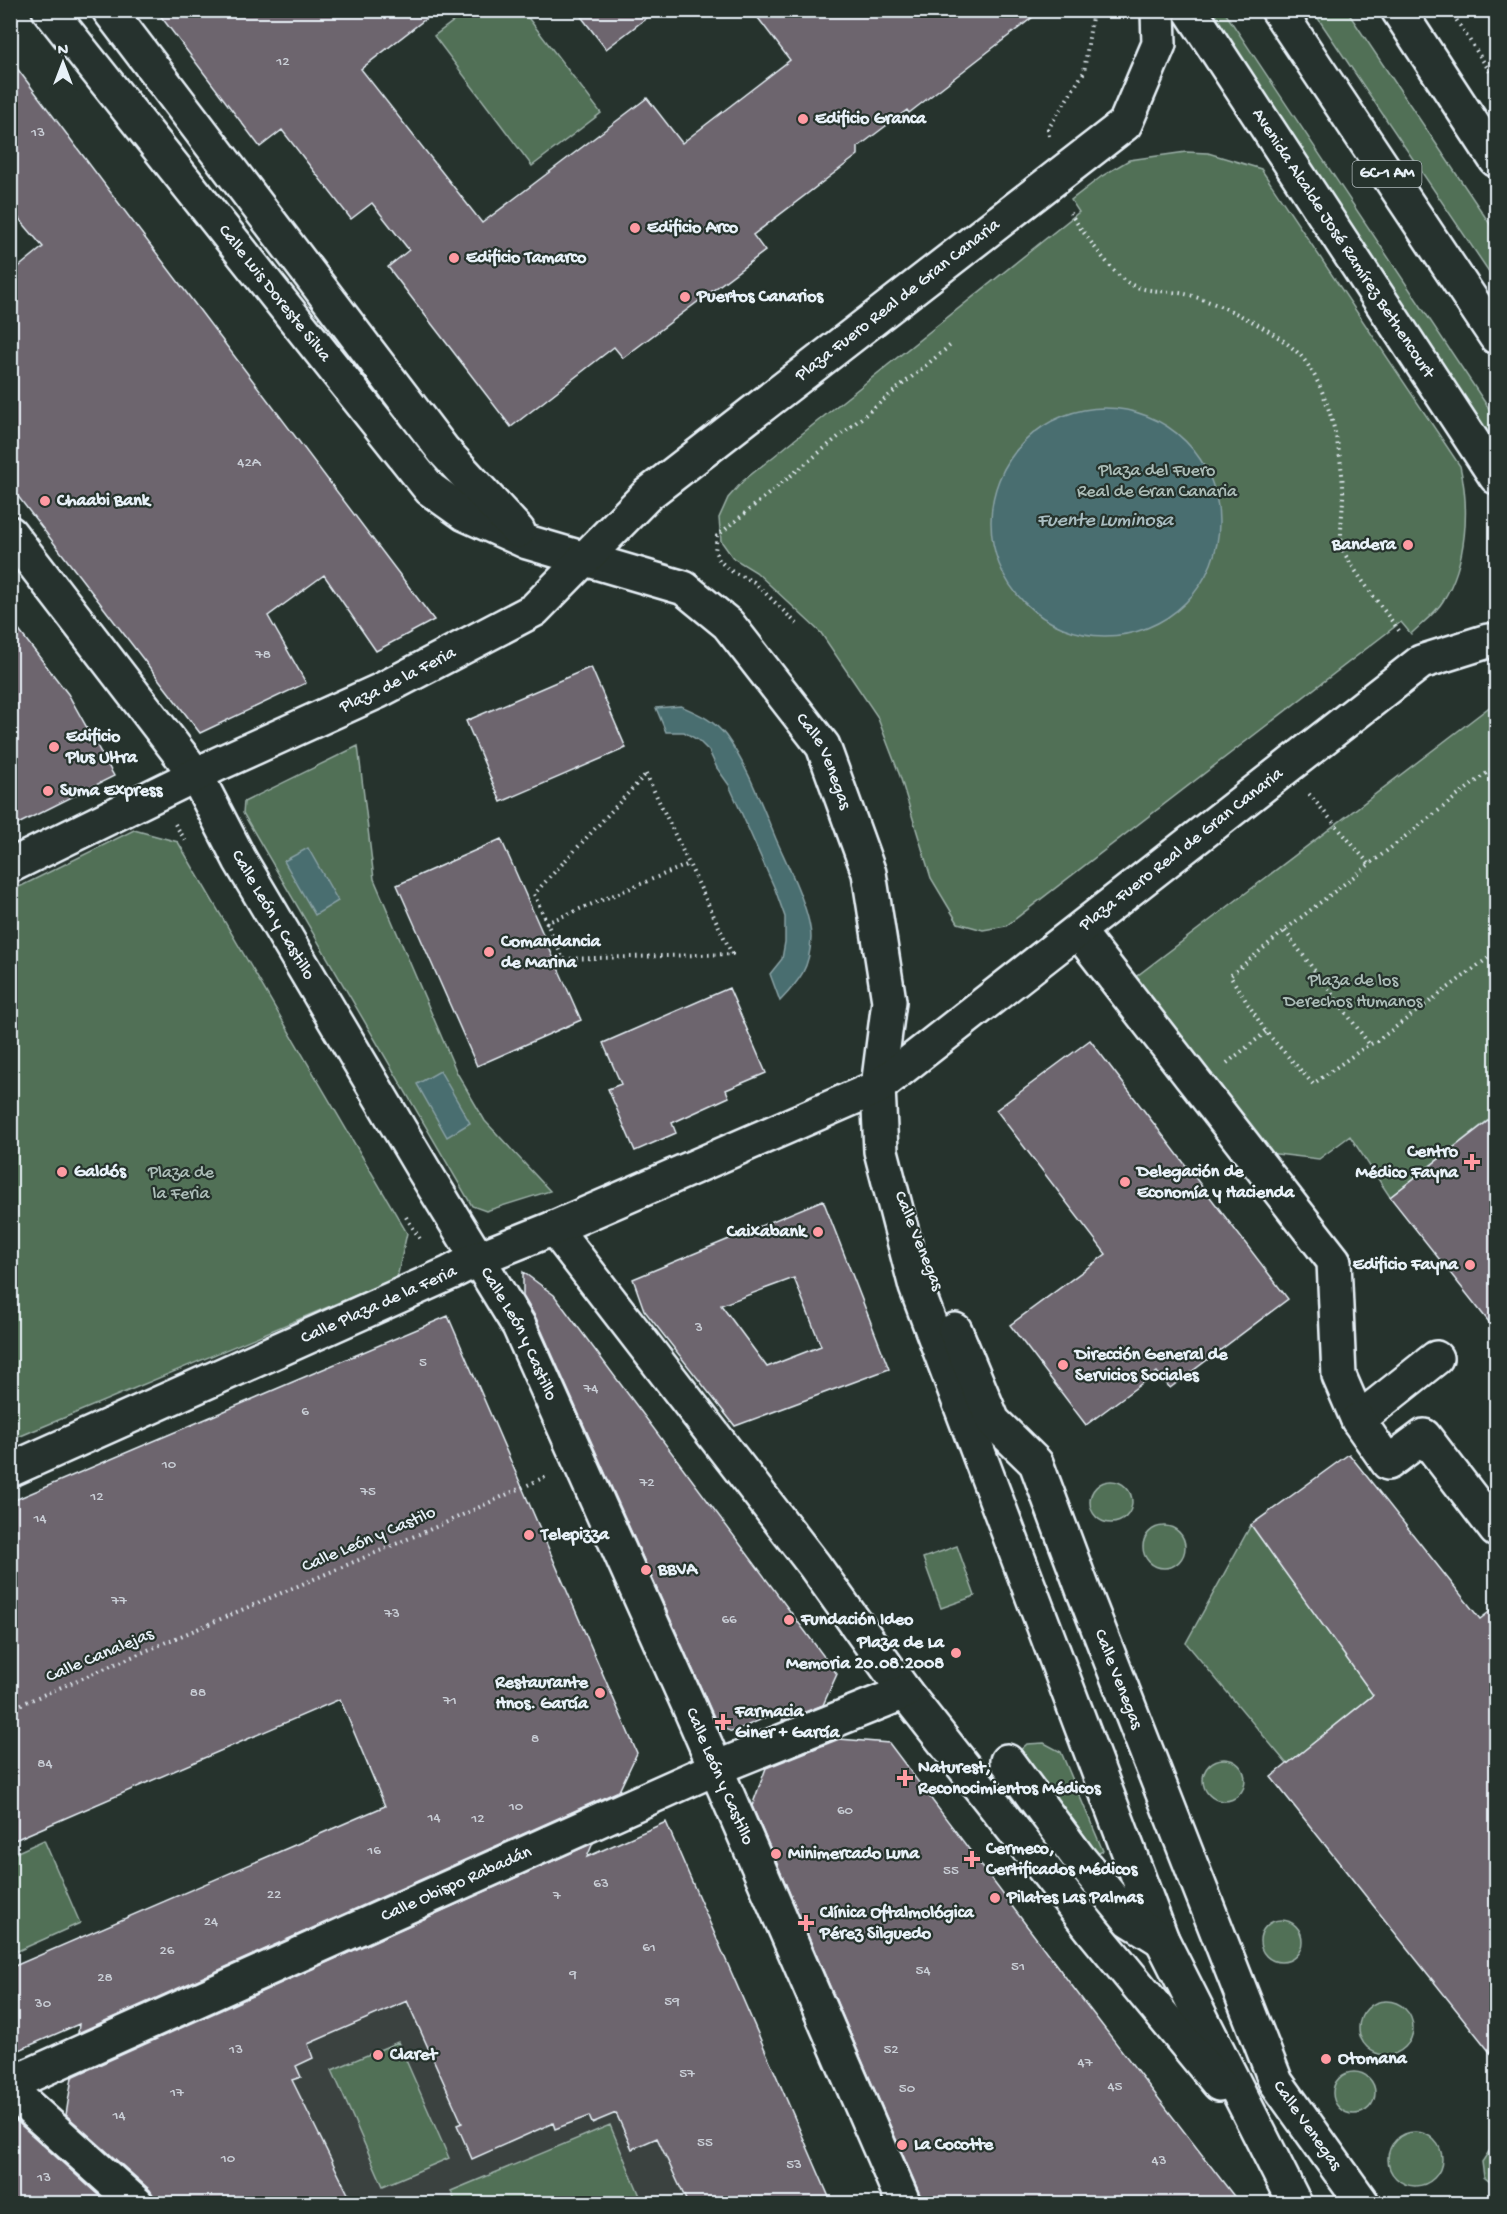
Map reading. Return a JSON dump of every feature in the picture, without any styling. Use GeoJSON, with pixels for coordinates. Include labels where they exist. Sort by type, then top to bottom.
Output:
{"type":"FeatureCollection","features":[{"type":"Feature","properties":{"kind":"main road","name":"Calle Luis Doreste Silva"},"geometry":{"type":"LineString","coordinates":[[49,10],[344,384],[430,489],[465,514],[527,542],[583,560]]}},
{"type":"Feature","properties":{"kind":"main road","name":"Calle Luis Doreste Silva"},"geometry":{"type":"LineString","coordinates":[[109,10],[443,450],[527,542]]}},
{"type":"Feature","properties":{"kind":"main road","name":"Plaza Fuero Real de Gran Canaria"},"geometry":{"type":"LineString","coordinates":[[583,560],[648,494],[1125,124],[1159,44],[1158,10]]}},
{"type":"Feature","properties":{"kind":"main road","name":"Avenida Alcalde José Ramírez Bethencourt"},"geometry":{"type":"LineString","coordinates":[[1191,10],[1497,477]]}},
{"type":"Feature","properties":{"kind":"main road","name":"GC-1 AM"},"geometry":{"type":"LineString","coordinates":[[1278,10],[1497,337]]}},
{"type":"Feature","properties":{"kind":"main road"},"geometry":{"type":"LineString","coordinates":[[1398,10],[1497,160]]}},
{"type":"Feature","properties":{"kind":"main road","name":"Calle León y Castillo"},"geometry":{"type":"LineString","coordinates":[[10,533],[196,775],[240,860],[405,1140],[519,1326],[716,1768],[904,2204]]}},
{"type":"Feature","properties":{"kind":"main road","name":"Plaza de la Feria"},"geometry":{"type":"LineString","coordinates":[[10,866],[196,775],[379,690],[534,610],[583,560]]}},
{"type":"Feature","properties":{"kind":"main road","name":"Calle Venegas"},"geometry":{"type":"LineString","coordinates":[[583,560],[684,588],[728,624],[823,746],[869,873],[881,942],[889,1000],[878,1087],[881,1151],[916,1287],[1162,1940],[1295,2204]]}},
{"type":"Feature","properties":{"kind":"main road","name":"Plaza Fuero Real de Gran Canaria"},"geometry":{"type":"LineString","coordinates":[[878,1087],[1421,662],[1488,641],[1497,641]]}},
{"type":"Feature","properties":{"kind":"main road"},"geometry":{"type":"LineString","coordinates":[[1078,931],[1334,1261],[1339,1376],[1358,1420],[1388,1463],[1424,1436],[1497,1530]]}},
{"type":"Feature","properties":{"kind":"main road","name":"Calle Plaza de la Feria"},"geometry":{"type":"LineString","coordinates":[[10,1470],[479,1258],[554,1228],[878,1087]]}},
{"type":"Feature","properties":{"kind":"main road","name":"Calle Venegas"},"geometry":{"type":"LineString","coordinates":[[881,1151],[993,1421],[1036,1463],[1088,1603],[1276,2082],[1363,2204]]}},
{"type":"Feature","properties":{"kind":"main road","name":"Calle Venegas"},"geometry":{"type":"LineString","coordinates":[[554,1228],[814,1565],[905,1692],[1084,1920],[1256,2129]]}},
{"type":"Feature","properties":{"kind":"main road"},"geometry":{"type":"LineString","coordinates":[[1358,1420],[1436,1358]]}},
{"type":"Feature","properties":{"kind":"main road","name":"Calle Obispo Rabadán"},"geometry":{"type":"LineString","coordinates":[[10,2084],[716,1768],[905,1692]]}},
{"type":"Feature","properties":{"kind":"main road"},"geometry":{"type":"LineString","coordinates":[[1007,1761],[1078,1857],[1130,1920],[1162,1940]]}},
{"type":"Feature","properties":{"kind":"main road"},"geometry":{"type":"LineString","coordinates":[[1078,1857],[1084,1920]]}},
{"type":"Feature","properties":{"kind":"main road"},"geometry":{"type":"LineString","coordinates":[[10,2090],[137,2204]]}},
{"type":"Feature","properties":{"kind":"path"},"geometry":{"type":"LineString","coordinates":[[1090,10],[1092,17],[1084,72],[1048,129],[1058,176],[1070,214],[1118,274],[1128,283],[1158,291],[1185,294],[1218,306],[1286,342],[1306,363],[1318,381],[1335,432],[1343,487],[1342,549],[1421,662]]}},
{"type":"Feature","properties":{"kind":"path"},"geometry":{"type":"LineString","coordinates":[[1450,10],[1497,81]]}},
{"type":"Feature","properties":{"kind":"path"},"geometry":{"type":"LineString","coordinates":[[797,624],[754,582],[729,570],[719,560],[715,551],[717,536],[952,344]]}},
{"type":"Feature","properties":{"kind":"path"},"geometry":{"type":"LineString","coordinates":[[1497,766],[1369,864],[1230,976],[1266,1032],[1313,1084],[1377,1041],[1497,952]]}},
{"type":"Feature","properties":{"kind":"path"},"geometry":{"type":"LineString","coordinates":[[1287,768],[1369,864]]}},
{"type":"Feature","properties":{"kind":"path"},"geometry":{"type":"LineString","coordinates":[[646,774],[689,864],[732,954],[563,959],[534,894],[646,774]]}},
{"type":"Feature","properties":{"kind":"path"},"geometry":{"type":"LineString","coordinates":[[546,923],[689,864]]}},
{"type":"Feature","properties":{"kind":"path"},"geometry":{"type":"LineString","coordinates":[[1285,931],[1370,1045]]}},
{"type":"Feature","properties":{"kind":"path"},"geometry":{"type":"LineString","coordinates":[[1198,1086],[1266,1032]]}},
{"type":"Feature","properties":{"kind":"path","name":"Calle León y Castilo"},"geometry":{"type":"LineString","coordinates":[[200,1628],[548,1476]]}},
{"type":"Feature","properties":{"kind":"path","name":"Calle Canalejas"},"geometry":{"type":"LineString","coordinates":[[10,1709],[200,1628]]}},
{"type":"Feature","properties":{"kind":"shaded area","name":"Claret"},"geometry":{"type":"Polygon","coordinates":[[[493,1899],[605,2088],[632,2149],[657,2138],[687,2203],[275,2203],[160,2046],[493,1899]]]}},
{"type":"Feature","properties":{"kind":"green space"},"geometry":{"type":"Polygon","coordinates":[[[467,11],[523,11],[601,113],[532,166],[434,36],[467,11]]]}},
{"type":"Feature","properties":{"kind":"green space"},"geometry":{"type":"Polygon","coordinates":[[[1206,11],[1224,11],[1496,419],[1496,448],[1206,11]]]}},
{"type":"Feature","properties":{"kind":"green space"},"geometry":{"type":"Polygon","coordinates":[[[1313,11],[1347,11],[1496,233],[1496,282],[1313,11]]]}},
{"type":"Feature","properties":{"kind":"green space","name":"Plaza del Fuero Real de Gran Canaria"},"geometry":{"type":"Polygon","coordinates":[[[1186,152],[1208,153],[1261,169],[1460,466],[1465,499],[1462,553],[1451,586],[1440,605],[1411,634],[1401,622],[1006,926],[983,930],[958,923],[931,878],[900,776],[877,716],[821,633],[756,572],[733,558],[721,541],[719,518],[728,498],[743,481],[1079,212],[1071,200],[1102,176],[1129,160],[1186,152]]]}},
{"type":"Feature","properties":{"kind":"green space","name":"Plaza de los Derechos Humanos"},"geometry":{"type":"Polygon","coordinates":[[[1496,702],[1496,1114],[1390,1197],[1350,1136],[1319,1159],[1268,1153],[1133,979],[1496,702]]]}},
{"type":"Feature","properties":{"kind":"green space"},"geometry":{"type":"Polygon","coordinates":[[[358,746],[374,879],[457,1073],[485,1121],[550,1191],[486,1211],[472,1206],[243,813],[244,802],[358,746]]]}},
{"type":"Feature","properties":{"kind":"green space","name":"Plaza de la Feria"},"geometry":{"type":"Polygon","coordinates":[[[134,830],[178,842],[407,1233],[397,1278],[11,1440],[11,891],[134,830]]]}},
{"type":"Feature","properties":{"kind":"green space"},"geometry":{"type":"Polygon","coordinates":[[[1111,1481],[1119,1482],[1126,1487],[1131,1494],[1131,1510],[1126,1517],[1119,1522],[1111,1523],[1103,1522],[1096,1517],[1091,1510],[1090,1502],[1091,1494],[1096,1487],[1103,1482],[1111,1481]]]}},
{"type":"Feature","properties":{"kind":"green space"},"geometry":{"type":"Polygon","coordinates":[[[1251,1525],[1373,1695],[1287,1764],[1186,1643],[1251,1525]]]}},
{"type":"Feature","properties":{"kind":"green space"},"geometry":{"type":"Polygon","coordinates":[[[1164,1526],[1172,1527],[1179,1532],[1184,1539],[1184,1555],[1179,1562],[1172,1567],[1164,1568],[1156,1567],[1149,1562],[1144,1555],[1143,1547],[1144,1539],[1149,1532],[1156,1527],[1164,1526]]]}},
{"type":"Feature","properties":{"kind":"green space"},"geometry":{"type":"Polygon","coordinates":[[[957,1546],[975,1596],[941,1608],[923,1558],[957,1546]]]}},
{"type":"Feature","properties":{"kind":"green space"},"geometry":{"type":"Polygon","coordinates":[[[1044,1743],[1061,1752],[1103,1851],[1097,1854],[1061,1812],[1018,1752],[1027,1744],[1044,1743]]]}},
{"type":"Feature","properties":{"kind":"green space"},"geometry":{"type":"Polygon","coordinates":[[[1224,1759],[1232,1760],[1239,1765],[1244,1772],[1244,1788],[1239,1795],[1232,1800],[1224,1801],[1216,1800],[1209,1795],[1204,1788],[1203,1780],[1204,1772],[1209,1765],[1216,1760],[1224,1759]]]}},
{"type":"Feature","properties":{"kind":"green space"},"geometry":{"type":"Polygon","coordinates":[[[44,1840],[80,1923],[11,1954],[11,1855],[44,1840]]]}},
{"type":"Feature","properties":{"kind":"green space"},"geometry":{"type":"Polygon","coordinates":[[[1281,1920],[1289,1921],[1296,1926],[1301,1933],[1301,1949],[1296,1956],[1289,1961],[1281,1962],[1273,1961],[1266,1956],[1261,1949],[1260,1941],[1261,1933],[1266,1926],[1273,1921],[1281,1920]]]}},
{"type":"Feature","properties":{"kind":"green space"},"geometry":{"type":"Polygon","coordinates":[[[1386,2001],[1396,2003],[1405,2009],[1411,2018],[1413,2028],[1411,2038],[1405,2047],[1396,2053],[1386,2055],[1376,2053],[1367,2047],[1361,2038],[1359,2028],[1361,2018],[1367,2009],[1376,2003],[1386,2001]]]}},
{"type":"Feature","properties":{"kind":"green space"},"geometry":{"type":"Polygon","coordinates":[[[398,2042],[449,2158],[383,2186],[332,2070],[398,2042]]]}},
{"type":"Feature","properties":{"kind":"green space"},"geometry":{"type":"Polygon","coordinates":[[[1354,2072],[1362,2073],[1369,2078],[1374,2085],[1374,2101],[1369,2108],[1362,2113],[1354,2114],[1346,2113],[1339,2108],[1334,2101],[1333,2093],[1334,2085],[1339,2078],[1346,2073],[1354,2072]]]}},
{"type":"Feature","properties":{"kind":"green space"},"geometry":{"type":"Polygon","coordinates":[[[610,2125],[643,2203],[456,2203],[451,2191],[610,2125]]]}},
{"type":"Feature","properties":{"kind":"green space"},"geometry":{"type":"Polygon","coordinates":[[[1415,2132],[1425,2134],[1434,2140],[1440,2149],[1442,2159],[1440,2169],[1434,2178],[1425,2184],[1415,2186],[1405,2184],[1396,2178],[1390,2169],[1388,2159],[1390,2149],[1396,2140],[1405,2134],[1415,2132]]]}},
{"type":"Feature","properties":{"kind":"green space"},"geometry":{"type":"Polygon","coordinates":[[[1496,2148],[1496,2187],[1484,2177],[1482,2162],[1490,2150],[1496,2148]]]}},
{"type":"Feature","properties":{"kind":"water","name":"Fuente Luminosa"},"geometry":{"type":"Polygon","coordinates":[[[1105,408],[1127,410],[1149,417],[1168,427],[1186,441],[1200,459],[1210,478],[1217,500],[1219,522],[1217,544],[1210,566],[1200,585],[1186,603],[1168,617],[1149,627],[1127,634],[1105,636],[1083,634],[1061,627],[1042,617],[1024,603],[1010,585],[1000,566],[993,544],[991,522],[993,500],[1000,478],[1010,459],[1024,441],[1042,427],[1061,417],[1083,410],[1105,408]]]}},
{"type":"Feature","properties":{"kind":"water"},"geometry":{"type":"Polygon","coordinates":[[[681,706],[711,722],[726,736],[734,748],[754,786],[803,901],[810,927],[809,958],[803,973],[780,1001],[770,974],[782,959],[785,917],[729,785],[709,751],[698,740],[684,732],[666,732],[656,708],[681,706]]]}},
{"type":"Feature","properties":{"kind":"water"},"geometry":{"type":"Polygon","coordinates":[[[308,848],[338,901],[315,915],[284,861],[308,848]]]}},
{"type":"Feature","properties":{"kind":"water"},"geometry":{"type":"Polygon","coordinates":[[[440,1071],[470,1123],[447,1137],[417,1084],[440,1071]]]}},
{"type":"Feature","properties":{"kind":"building"},"geometry":{"type":"Polygon","coordinates":[[[156,10],[437,10],[361,69],[482,223],[647,98],[682,143],[790,60],[752,10],[1042,10],[909,113],[907,110],[858,147],[858,155],[753,235],[765,251],[623,358],[614,347],[511,427],[388,267],[409,250],[372,203],[351,219],[282,130],[260,147],[156,10]]]}},
{"type":"Feature","properties":{"kind":"building"},"geometry":{"type":"Polygon","coordinates":[[[576,10],[657,10],[606,49],[576,10]]]}},
{"type":"Feature","properties":{"kind":"building"},"geometry":{"type":"Polygon","coordinates":[[[10,59],[434,620],[376,651],[324,575],[268,616],[306,683],[200,733],[10,486],[10,274],[43,247],[10,208],[10,59]]]}},
{"type":"Feature","properties":{"kind":"building","name":"Edificio Plus Ultra"},"geometry":{"type":"Polygon","coordinates":[[[10,619],[68,694],[114,776],[10,828],[10,619]]]}},
{"type":"Feature","properties":{"kind":"building"},"geometry":{"type":"Polygon","coordinates":[[[591,667],[626,748],[501,802],[466,721],[591,667]]]}},
{"type":"Feature","properties":{"kind":"building","name":"Comandancia de Marina"},"geometry":{"type":"Polygon","coordinates":[[[501,839],[581,1020],[477,1066],[397,885],[501,839]]]}},
{"type":"Feature","properties":{"kind":"building"},"geometry":{"type":"Polygon","coordinates":[[[729,988],[766,1073],[726,1090],[729,1097],[672,1123],[676,1133],[635,1151],[608,1089],[621,1084],[603,1043],[729,988]]]}},
{"type":"Feature","properties":{"kind":"building","name":"Delegación de Economía y Hacienda"},"geometry":{"type":"Polygon","coordinates":[[[1090,1040],[1288,1299],[1170,1388],[1157,1372],[1086,1425],[1010,1325],[1106,1254],[996,1110],[1090,1040]]]}},
{"type":"Feature","properties":{"kind":"building","name":"Edificio Fayna"},"geometry":{"type":"Polygon","coordinates":[[[1497,1114],[1497,1332],[1390,1197],[1497,1114]]]}},
{"type":"Feature","properties":{"kind":"building"},"geometry":{"type":"Polygon","coordinates":[[[823,1200],[889,1369],[735,1426],[644,1310],[633,1279],[823,1200]],[[794,1278],[721,1305],[767,1367],[821,1346],[794,1278]]]}},
{"type":"Feature","properties":{"kind":"building"},"geometry":{"type":"Polygon","coordinates":[[[523,1272],[554,1295],[837,1674],[823,1705],[782,1721],[786,1709],[732,1732],[718,1726],[536,1318],[523,1296],[523,1272]]]}},
{"type":"Feature","properties":{"kind":"building"},"geometry":{"type":"Polygon","coordinates":[[[448,1316],[637,1753],[619,1791],[78,2033],[79,2024],[10,2054],[10,1968],[385,1806],[340,1699],[10,1842],[10,1502],[448,1316]]]}},
{"type":"Feature","properties":{"kind":"building"},"geometry":{"type":"Polygon","coordinates":[[[1349,1454],[1480,1619],[1497,1606],[1497,2061],[1271,1777],[1373,1695],[1251,1525],[1349,1454]]]}},
{"type":"Feature","properties":{"kind":"building"},"geometry":{"type":"Polygon","coordinates":[[[839,1739],[889,1743],[1240,2204],[922,2204],[921,2197],[752,1806],[766,1768],[839,1739]]]}},
{"type":"Feature","properties":{"kind":"building"},"geometry":{"type":"Polygon","coordinates":[[[666,1822],[832,2204],[688,2204],[657,2138],[632,2149],[616,2113],[592,2123],[589,2116],[555,2129],[553,2123],[472,2159],[457,2125],[462,2123],[407,2001],[308,2044],[313,2058],[296,2066],[301,2077],[292,2080],[353,2204],[155,2204],[155,2198],[150,2190],[66,2115],[72,2077],[593,1843],[587,1857],[666,1822]]]}},
{"type":"Feature","properties":{"kind":"building"},"geometry":{"type":"Polygon","coordinates":[[[10,2117],[12,2117],[108,2204],[10,2204],[10,2117]]]}},
{"type":"Feature","properties":{"kind":"place","name":"Edificio Granca"},"geometry":{"type":"Point","coordinates":[803,119]}},
{"type":"Feature","properties":{"kind":"place","name":"Edificio Arco"},"geometry":{"type":"Point","coordinates":[635,228]}},
{"type":"Feature","properties":{"kind":"place","name":"Edificio Tamarco"},"geometry":{"type":"Point","coordinates":[454,258]}},
{"type":"Feature","properties":{"kind":"place","name":"Puertos Canarios"},"geometry":{"type":"Point","coordinates":[685,297]}},
{"type":"Feature","properties":{"kind":"place","name":"Chaabi Bank"},"geometry":{"type":"Point","coordinates":[45,501]}},
{"type":"Feature","properties":{"kind":"place","name":"Bandera"},"geometry":{"type":"Point","coordinates":[1408,545]}},
{"type":"Feature","properties":{"kind":"place","name":"Edificio Plus Ultra"},"geometry":{"type":"Point","coordinates":[54,747]}},
{"type":"Feature","properties":{"kind":"place","name":"Suma Express"},"geometry":{"type":"Point","coordinates":[48,791]}},
{"type":"Feature","properties":{"kind":"place","name":"Comandancia de Marina"},"geometry":{"type":"Point","coordinates":[489,952]}},
{"type":"Feature","properties":{"kind":"place","name":"Centro Médico Fayna"},"geometry":{"type":"Point","coordinates":[1472,1162]}},
{"type":"Feature","properties":{"kind":"place","name":"Galdós"},"geometry":{"type":"Point","coordinates":[62,1172]}},
{"type":"Feature","properties":{"kind":"place","name":"Delegación de Economía y Hacienda"},"geometry":{"type":"Point","coordinates":[1125,1182]}},
{"type":"Feature","properties":{"kind":"place","name":"Caixabank"},"geometry":{"type":"Point","coordinates":[818,1232]}},
{"type":"Feature","properties":{"kind":"place","name":"Edificio Fayna"},"geometry":{"type":"Point","coordinates":[1470,1265]}},
{"type":"Feature","properties":{"kind":"place","name":"Dirección General de Servicios Sociales"},"geometry":{"type":"Point","coordinates":[1063,1365]}},
{"type":"Feature","properties":{"kind":"place","name":"Telepizza"},"geometry":{"type":"Point","coordinates":[529,1535]}},
{"type":"Feature","properties":{"kind":"place","name":"BBVA"},"geometry":{"type":"Point","coordinates":[646,1570]}},
{"type":"Feature","properties":{"kind":"place","name":"Fundación Ideo"},"geometry":{"type":"Point","coordinates":[789,1620]}},
{"type":"Feature","properties":{"kind":"place","name":"Plaza de La Memoria 20.08.2008"},"geometry":{"type":"Point","coordinates":[956,1653]}},
{"type":"Feature","properties":{"kind":"place","name":"Restaurante Hnos. García"},"geometry":{"type":"Point","coordinates":[600,1693]}},
{"type":"Feature","properties":{"kind":"place","name":"Farmacia Giner + García"},"geometry":{"type":"Point","coordinates":[723,1722]}},
{"type":"Feature","properties":{"kind":"place","name":"Naturest, Reconocimientos Médicos"},"geometry":{"type":"Point","coordinates":[905,1778]}},
{"type":"Feature","properties":{"kind":"place","name":"Minimercado Luna"},"geometry":{"type":"Point","coordinates":[776,1854]}},
{"type":"Feature","properties":{"kind":"place","name":"Cermeco, Certificados Médicos"},"geometry":{"type":"Point","coordinates":[972,1859]}},
{"type":"Feature","properties":{"kind":"place","name":"Pilates Las Palmas"},"geometry":{"type":"Point","coordinates":[995,1898]}},
{"type":"Feature","properties":{"kind":"place","name":"Clínica Oftalmológica Pérez Silguedo"},"geometry":{"type":"Point","coordinates":[806,1923]}},
{"type":"Feature","properties":{"kind":"place","name":"Claret"},"geometry":{"type":"Point","coordinates":[378,2055]}},
{"type":"Feature","properties":{"kind":"place","name":"Otomana"},"geometry":{"type":"Point","coordinates":[1326,2059]}},
{"type":"Feature","properties":{"kind":"place","name":"La Cocotte"},"geometry":{"type":"Point","coordinates":[902,2145]}}]}
